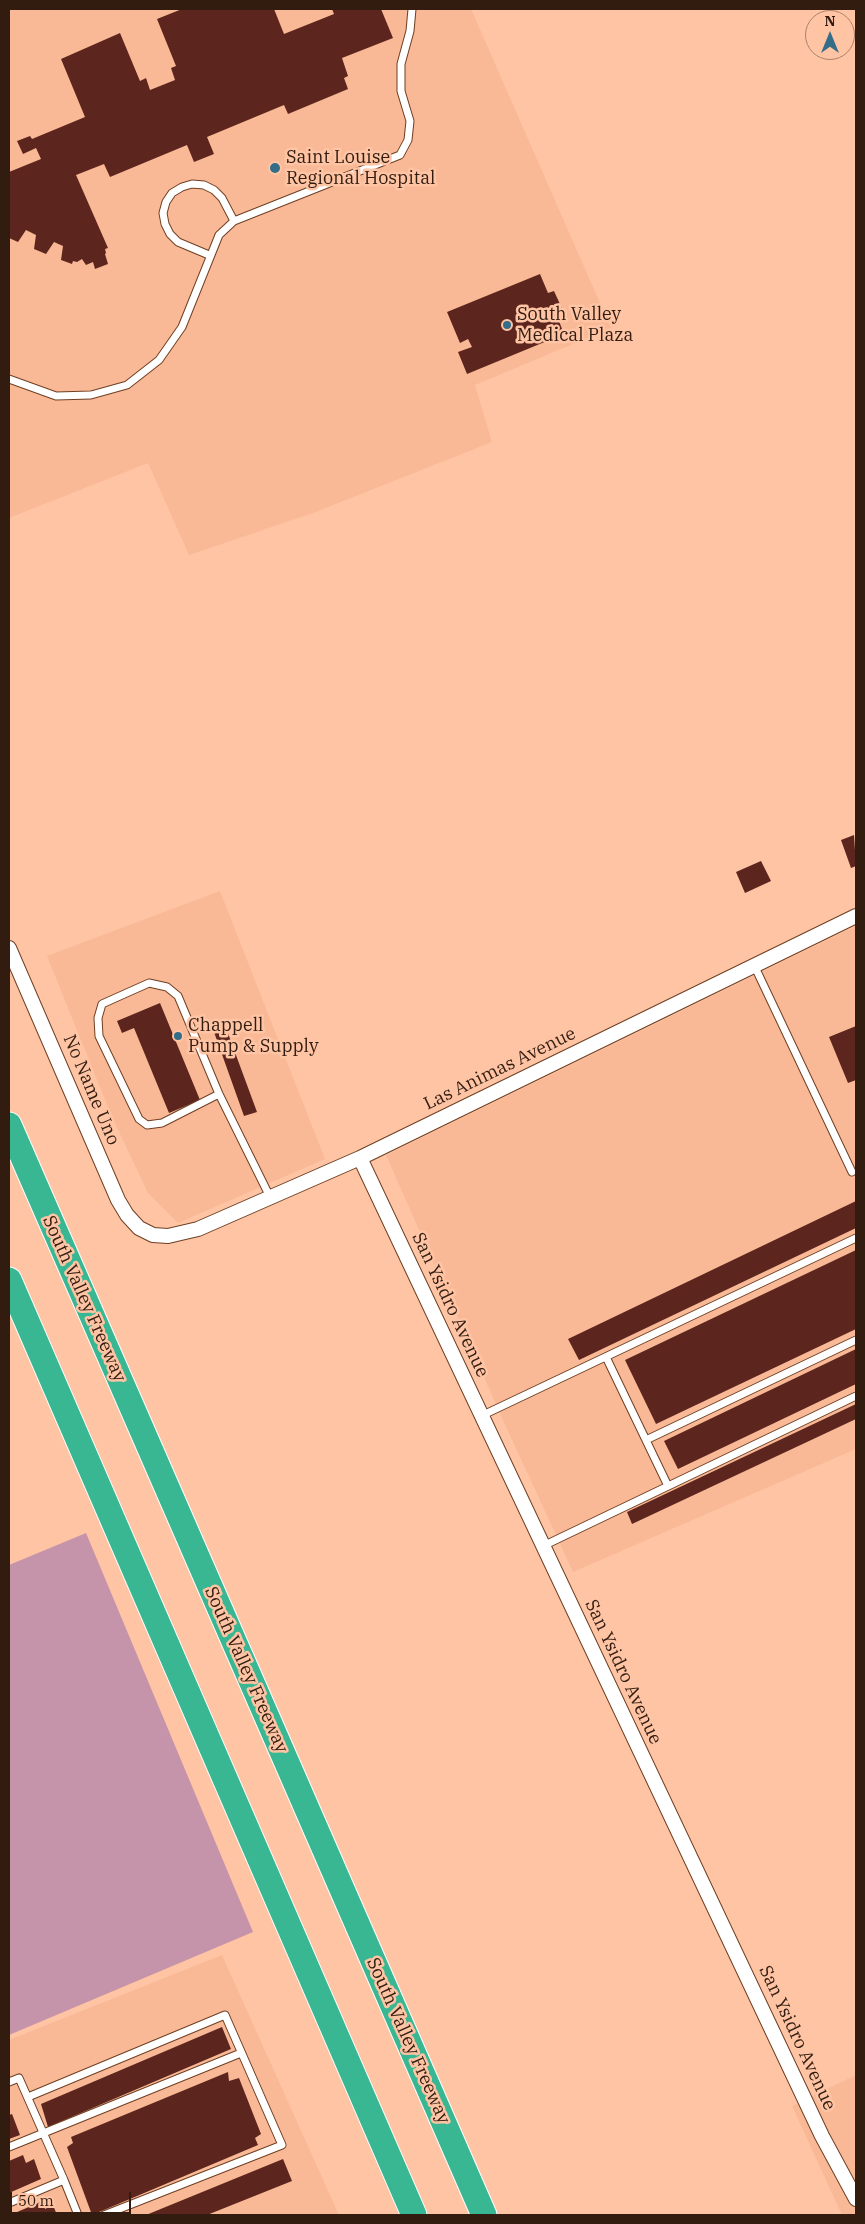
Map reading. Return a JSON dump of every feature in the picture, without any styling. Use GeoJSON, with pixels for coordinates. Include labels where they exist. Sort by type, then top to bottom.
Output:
{"type":"FeatureCollection","features":[{"type":"Feature","properties":{"kind":"highway","name":"South Valley Freeway"},"geometry":{"type":"LineString","coordinates":[[9,1124],[484,2215]]}},
{"type":"Feature","properties":{"kind":"highway"},"geometry":{"type":"LineString","coordinates":[[9,1280],[414,2215]]}},
{"type":"Feature","properties":{"kind":"street","name":"Las Animas Avenue"},"geometry":{"type":"LineString","coordinates":[[153,1235],[168,1236],[198,1229],[360,1158],[856,916]]}},
{"type":"Feature","properties":{"kind":"street","name":"No Name Uno"},"geometry":{"type":"LineString","coordinates":[[9,948],[118,1200],[127,1215],[139,1228],[153,1235]]}},
{"type":"Feature","properties":{"kind":"street","name":"San Ysidro Avenue"},"geometry":{"type":"LineString","coordinates":[[360,1158],[822,2136],[856,2199]]}},
{"type":"Feature","properties":{"kind":"lane"},"geometry":{"type":"LineString","coordinates":[[9,379],[56,396],[91,395],[128,385],[159,360],[182,327],[209,255],[219,235],[234,221],[400,155],[408,140],[410,121],[401,91],[401,64],[410,31],[412,9]]}},
{"type":"Feature","properties":{"kind":"lane"},"geometry":{"type":"LineString","coordinates":[[209,255],[178,242],[164,224],[163,213],[166,202],[172,193],[182,186],[192,184],[204,185],[214,190],[222,198],[234,221]]}},
{"type":"Feature","properties":{"kind":"lane"},"geometry":{"type":"LineString","coordinates":[[754,965],[852,1172]]}},
{"type":"Feature","properties":{"kind":"lane"},"geometry":{"type":"LineString","coordinates":[[219,1094],[162,1123],[147,1125],[138,1119],[99,1036],[98,1018],[102,1004],[149,983],[167,987],[178,996],[219,1094],[270,1197]]}},
{"type":"Feature","properties":{"kind":"lane"},"geometry":{"type":"LineString","coordinates":[[482,1416],[856,1238]]}},
{"type":"Feature","properties":{"kind":"lane"},"geometry":{"type":"LineString","coordinates":[[646,1440],[856,1340]]}},
{"type":"Feature","properties":{"kind":"lane"},"geometry":{"type":"LineString","coordinates":[[606,1357],[668,1486]]}},
{"type":"Feature","properties":{"kind":"lane"},"geometry":{"type":"LineString","coordinates":[[543,1546],[856,1396]]}},
{"type":"Feature","properties":{"kind":"lane"},"geometry":{"type":"LineString","coordinates":[[28,2097],[225,2015],[282,2145],[104,2215]]}},
{"type":"Feature","properties":{"kind":"lane"},"geometry":{"type":"LineString","coordinates":[[9,2147],[241,2053]]}},
{"type":"Feature","properties":{"kind":"lane"},"geometry":{"type":"LineString","coordinates":[[9,2082],[19,2078],[78,2215]]}},
{"type":"Feature","properties":{"kind":"lane"},"geometry":{"type":"LineString","coordinates":[[9,2203],[64,2180]]}},
{"type":"Feature","properties":{"kind":"shaded area","name":"Saint Louise Regional Hospital"},"geometry":{"type":"Polygon","coordinates":[[[9,9],[471,9],[611,328],[475,385],[492,442],[313,513],[189,555],[148,463],[9,518],[9,9]]]}},
{"type":"Feature","properties":{"kind":"shaded area","name":"Chappell Pump & Supply"},"geometry":{"type":"Polygon","coordinates":[[[220,891],[325,1159],[178,1223],[148,1193],[112,1117],[47,956],[220,891]]]}},
{"type":"Feature","properties":{"kind":"shaded area"},"geometry":{"type":"Polygon","coordinates":[[[856,926],[856,1449],[573,1572],[502,1418],[386,1155],[856,926]]]}},
{"type":"Feature","properties":{"kind":"shaded area"},"geometry":{"type":"Polygon","coordinates":[[[86,1533],[253,1932],[9,2035],[9,1565],[86,1533]]]}},
{"type":"Feature","properties":{"kind":"shaded area"},"geometry":{"type":"Polygon","coordinates":[[[222,1955],[339,2215],[9,2215],[9,2040],[222,1955]]]}},
{"type":"Feature","properties":{"kind":"shaded area"},"geometry":{"type":"Polygon","coordinates":[[[856,2075],[856,2215],[842,2215],[792,2106],[856,2075]]]}},
{"type":"Feature","properties":{"kind":"building"},"geometry":{"type":"Polygon","coordinates":[[[182,9],[274,9],[284,34],[334,14],[332,9],[381,9],[393,38],[342,58],[348,76],[344,78],[348,89],[288,114],[284,105],[207,137],[214,154],[194,162],[187,145],[110,177],[104,164],[76,175],[108,248],[105,249],[105,254],[108,264],[95,269],[93,262],[86,265],[82,259],[77,262],[73,261],[72,264],[61,260],[63,246],[54,242],[46,254],[34,249],[36,235],[26,230],[18,242],[9,238],[9,172],[41,159],[36,148],[23,154],[17,141],[30,136],[32,139],[85,117],[61,59],[120,33],[140,81],[146,78],[150,90],[175,80],[171,68],[176,66],[157,19],[182,9]]]}},
{"type":"Feature","properties":{"kind":"building","name":"South Valley Medical Plaza"},"geometry":{"type":"Polygon","coordinates":[[[540,274],[548,293],[554,291],[564,313],[557,316],[564,334],[467,374],[458,352],[472,347],[468,339],[460,343],[447,312],[540,274]]]}},
{"type":"Feature","properties":{"kind":"building"},"geometry":{"type":"Polygon","coordinates":[[[854,835],[856,866],[851,868],[841,840],[854,835]]]}},
{"type":"Feature","properties":{"kind":"building"},"geometry":{"type":"Polygon","coordinates":[[[761,861],[771,881],[745,893],[736,872],[761,861]]]}},
{"type":"Feature","properties":{"kind":"building"},"geometry":{"type":"Polygon","coordinates":[[[160,1003],[200,1100],[169,1113],[134,1028],[122,1033],[117,1021],[160,1003]]]}},
{"type":"Feature","properties":{"kind":"building"},"geometry":{"type":"Polygon","coordinates":[[[856,1026],[856,1080],[848,1083],[829,1037],[856,1026]]]}},
{"type":"Feature","properties":{"kind":"building"},"geometry":{"type":"Polygon","coordinates":[[[226,1028],[257,1112],[244,1116],[214,1032],[226,1028]]]}},
{"type":"Feature","properties":{"kind":"building"},"geometry":{"type":"Polygon","coordinates":[[[856,1201],[856,1228],[579,1360],[568,1339],[856,1201]]]}},
{"type":"Feature","properties":{"kind":"building"},"geometry":{"type":"Polygon","coordinates":[[[856,1250],[856,1329],[656,1424],[625,1360],[856,1250]]]}},
{"type":"Feature","properties":{"kind":"building"},"geometry":{"type":"Polygon","coordinates":[[[856,1349],[856,1384],[678,1469],[664,1441],[856,1349]]]}},
{"type":"Feature","properties":{"kind":"building"},"geometry":{"type":"Polygon","coordinates":[[[856,1404],[856,1419],[632,1524],[627,1512],[856,1404]]]}},
{"type":"Feature","properties":{"kind":"building"},"geometry":{"type":"Polygon","coordinates":[[[222,2027],[231,2049],[48,2127],[41,2104],[222,2027]]]}},
{"type":"Feature","properties":{"kind":"building"},"geometry":{"type":"Polygon","coordinates":[[[228,2072],[229,2081],[239,2078],[261,2134],[255,2138],[258,2145],[92,2215],[67,2147],[73,2143],[71,2137],[228,2072]]]}},
{"type":"Feature","properties":{"kind":"building"},"geometry":{"type":"Polygon","coordinates":[[[12,2114],[20,2135],[9,2139],[9,2115],[12,2114]]]}},
{"type":"Feature","properties":{"kind":"building"},"geometry":{"type":"Polygon","coordinates":[[[23,2155],[26,2163],[34,2159],[41,2179],[9,2193],[9,2161],[23,2155]]]}},
{"type":"Feature","properties":{"kind":"building"},"geometry":{"type":"Polygon","coordinates":[[[283,2159],[292,2181],[207,2215],[146,2215],[283,2159]]]}},
{"type":"Feature","properties":{"kind":"building"},"geometry":{"type":"Polygon","coordinates":[[[43,2201],[45,2209],[53,2205],[57,2215],[10,2215],[43,2201]]]}},
{"type":"Feature","properties":{"kind":"place","name":"Saint Louise Regional Hospital"},"geometry":{"type":"Point","coordinates":[275,168]}},
{"type":"Feature","properties":{"kind":"place","name":"South Valley Medical Plaza"},"geometry":{"type":"Point","coordinates":[507,325]}},
{"type":"Feature","properties":{"kind":"place","name":"Chappell Pump & Supply"},"geometry":{"type":"Point","coordinates":[178,1036]}}]}
